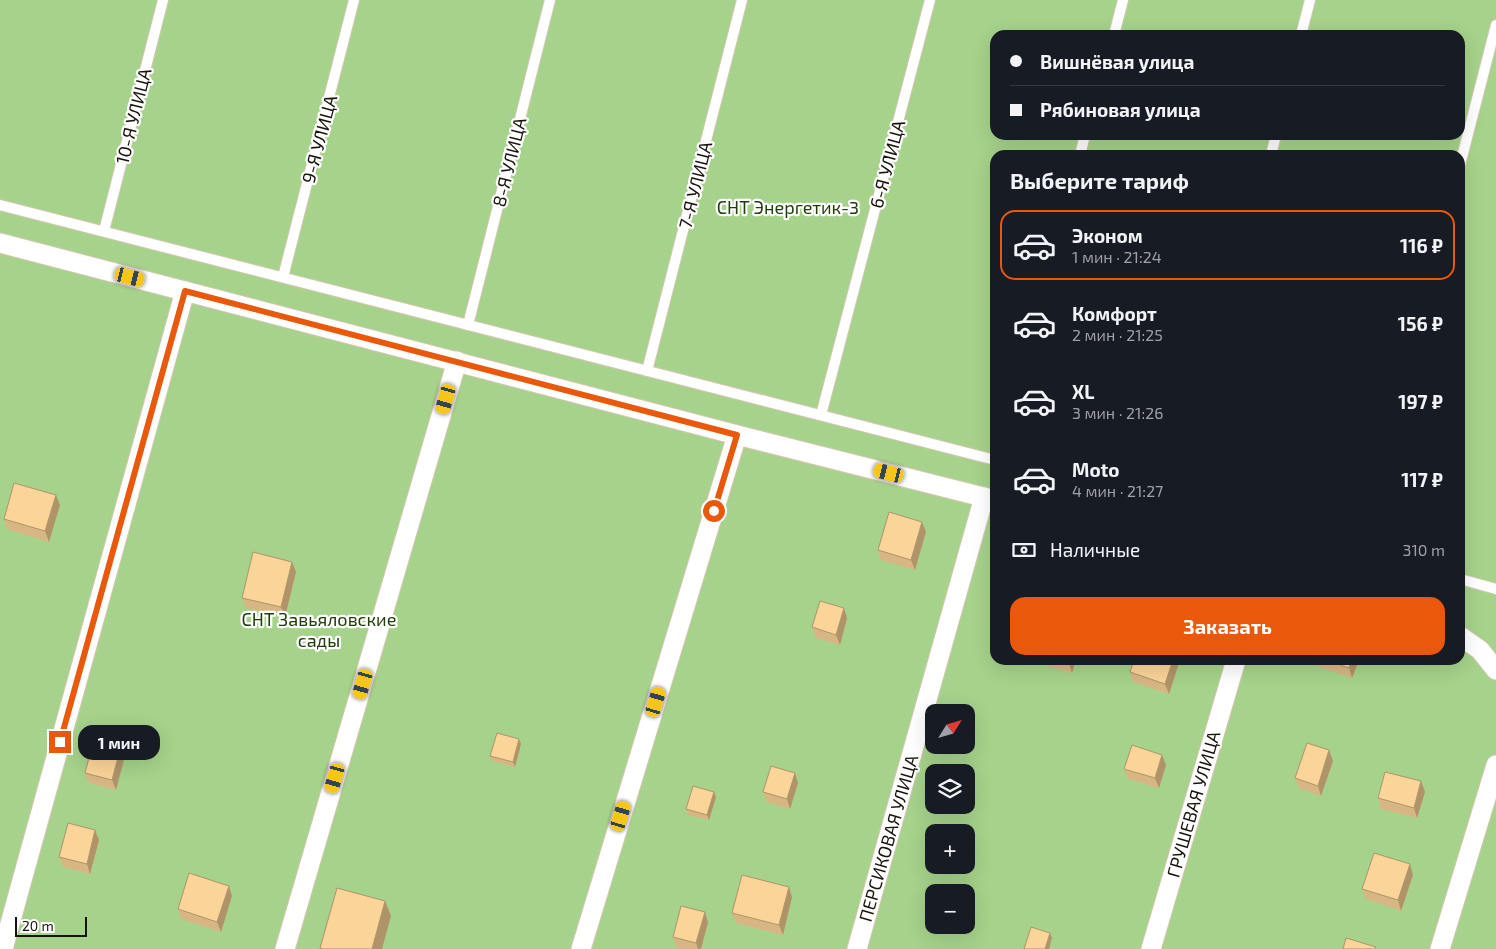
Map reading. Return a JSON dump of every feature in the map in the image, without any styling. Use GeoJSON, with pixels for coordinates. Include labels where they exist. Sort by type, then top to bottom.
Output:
{"type":"FeatureCollection","features":[{"type":"Feature","properties":{"kind":"street"},"geometry":{"type":"LineString","coordinates":[[0,243],[737,435],[989,498]]}},
{"type":"Feature","properties":{"kind":"street"},"geometry":{"type":"LineString","coordinates":[[3,949],[185,291]]}},
{"type":"Feature","properties":{"kind":"street"},"geometry":{"type":"LineString","coordinates":[[285,949],[457,361]]}},
{"type":"Feature","properties":{"kind":"street"},"geometry":{"type":"LineString","coordinates":[[581,949],[737,435]]}},
{"type":"Feature","properties":{"kind":"street","name":"ПЕРСИКОВАЯ УЛИЦА"},"geometry":{"type":"LineString","coordinates":[[857,949],[989,498]]}},
{"type":"Feature","properties":{"kind":"street"},"geometry":{"type":"LineString","coordinates":[[1465,640],[1480,650],[1496,670]]}},
{"type":"Feature","properties":{"kind":"street","name":"ГРУШЕВАЯ УЛИЦА"},"geometry":{"type":"LineString","coordinates":[[1151,949],[1235,665]]}},
{"type":"Feature","properties":{"kind":"street"},"geometry":{"type":"LineString","coordinates":[[1440,949],[1496,765]]}},
{"type":"Feature","properties":{"kind":"lane","name":"10-Я УЛИЦА"},"geometry":{"type":"LineString","coordinates":[[104,231],[163,0]]}},
{"type":"Feature","properties":{"kind":"lane","name":"9-Я УЛИЦА"},"geometry":{"type":"LineString","coordinates":[[283,278],[354,0]]}},
{"type":"Feature","properties":{"kind":"lane","name":"8-Я УЛИЦА"},"geometry":{"type":"LineString","coordinates":[[468,325],[550,0]]}},
{"type":"Feature","properties":{"kind":"lane","name":"7-Я УЛИЦА"},"geometry":{"type":"LineString","coordinates":[[647,371],[742,0]]}},
{"type":"Feature","properties":{"kind":"lane","name":"6-Я УЛИЦА"},"geometry":{"type":"LineString","coordinates":[[820,415],[930,0]]}},
{"type":"Feature","properties":{"kind":"lane"},"geometry":{"type":"LineString","coordinates":[[1115,30],[1123,0]]}},
{"type":"Feature","properties":{"kind":"lane"},"geometry":{"type":"LineString","coordinates":[[1302,30],[1310,0]]}},
{"type":"Feature","properties":{"kind":"lane"},"geometry":{"type":"LineString","coordinates":[[1464,150],[1496,25]]}},
{"type":"Feature","properties":{"kind":"lane"},"geometry":{"type":"LineString","coordinates":[[0,205],[990,457]]}},
{"type":"Feature","properties":{"kind":"lane"},"geometry":{"type":"LineString","coordinates":[[1465,581],[1496,589]]}},
{"type":"Feature","properties":{"kind":"green space","name":"СНТ Завьяловские сады"},"geometry":{"type":"Polygon","coordinates":[[[0,0],[1496,0],[1496,949],[0,949],[0,0]]]}},
{"type":"Feature","properties":{"kind":"building"},"geometry":{"type":"Polygon","coordinates":[[[14,483],[56,495],[45,531],[4,519],[14,483]]]}},
{"type":"Feature","properties":{"kind":"building"},"geometry":{"type":"Polygon","coordinates":[[[889,512],[922,522],[911,560],[878,550],[889,512]]]}},
{"type":"Feature","properties":{"kind":"building"},"geometry":{"type":"Polygon","coordinates":[[[253,552],[292,562],[281,607],[242,598],[253,552]]]}},
{"type":"Feature","properties":{"kind":"building"},"geometry":{"type":"Polygon","coordinates":[[[820,601],[844,608],[836,635],[812,627],[820,601]]]}},
{"type":"Feature","properties":{"kind":"building"},"geometry":{"type":"Polygon","coordinates":[[[1132,665],[1171,665],[1165,684],[1130,672],[1132,665]]]}},
{"type":"Feature","properties":{"kind":"building"},"geometry":{"type":"Polygon","coordinates":[[[497,733],[519,739],[513,762],[490,756],[497,733]]]}},
{"type":"Feature","properties":{"kind":"building"},"geometry":{"type":"Polygon","coordinates":[[[94,739],[121,746],[112,780],[85,773],[94,739]]]}},
{"type":"Feature","properties":{"kind":"building"},"geometry":{"type":"Polygon","coordinates":[[[1307,743],[1329,750],[1318,786],[1295,778],[1307,743]]]}},
{"type":"Feature","properties":{"kind":"building"},"geometry":{"type":"Polygon","coordinates":[[[1132,745],[1162,755],[1155,778],[1124,769],[1132,745]]]}},
{"type":"Feature","properties":{"kind":"building"},"geometry":{"type":"Polygon","coordinates":[[[771,766],[795,773],[787,799],[763,792],[771,766]]]}},
{"type":"Feature","properties":{"kind":"building"},"geometry":{"type":"Polygon","coordinates":[[[1385,772],[1421,781],[1414,808],[1378,798],[1385,772]]]}},
{"type":"Feature","properties":{"kind":"building"},"geometry":{"type":"Polygon","coordinates":[[[693,786],[714,792],[707,815],[686,809],[693,786]]]}},
{"type":"Feature","properties":{"kind":"building"},"geometry":{"type":"Polygon","coordinates":[[[68,823],[95,830],[87,864],[59,857],[68,823]]]}},
{"type":"Feature","properties":{"kind":"building"},"geometry":{"type":"Polygon","coordinates":[[[1374,853],[1410,864],[1398,900],[1362,889],[1374,853]]]}},
{"type":"Feature","properties":{"kind":"building"},"geometry":{"type":"Polygon","coordinates":[[[189,873],[229,886],[217,922],[178,909],[189,873]]]}},
{"type":"Feature","properties":{"kind":"building"},"geometry":{"type":"Polygon","coordinates":[[[742,875],[789,887],[779,925],[732,913],[742,875]]]}},
{"type":"Feature","properties":{"kind":"building"},"geometry":{"type":"Polygon","coordinates":[[[337,888],[385,901],[372,949],[320,948],[337,888]]]}},
{"type":"Feature","properties":{"kind":"building"},"geometry":{"type":"Polygon","coordinates":[[[681,906],[705,912],[696,943],[673,937],[681,906]]]}},
{"type":"Feature","properties":{"kind":"building"},"geometry":{"type":"Polygon","coordinates":[[[1031,927],[1050,933],[1045,949],[1024,949],[1031,927]]]}},
{"type":"Feature","properties":{"kind":"building"},"geometry":{"type":"Polygon","coordinates":[[[1346,938],[1376,947],[1375,949],[1343,949],[1346,938]]]}},
{"type":"Feature","properties":{"kind":"route"},"geometry":{"type":"LineString","coordinates":[[60,742],[185,291],[737,435],[714,511]]}},
{"type":"Feature","properties":{"kind":"park label","name":"СНТ Энергетик-3"},"geometry":{"type":"Point","coordinates":[788,207]}}]}
